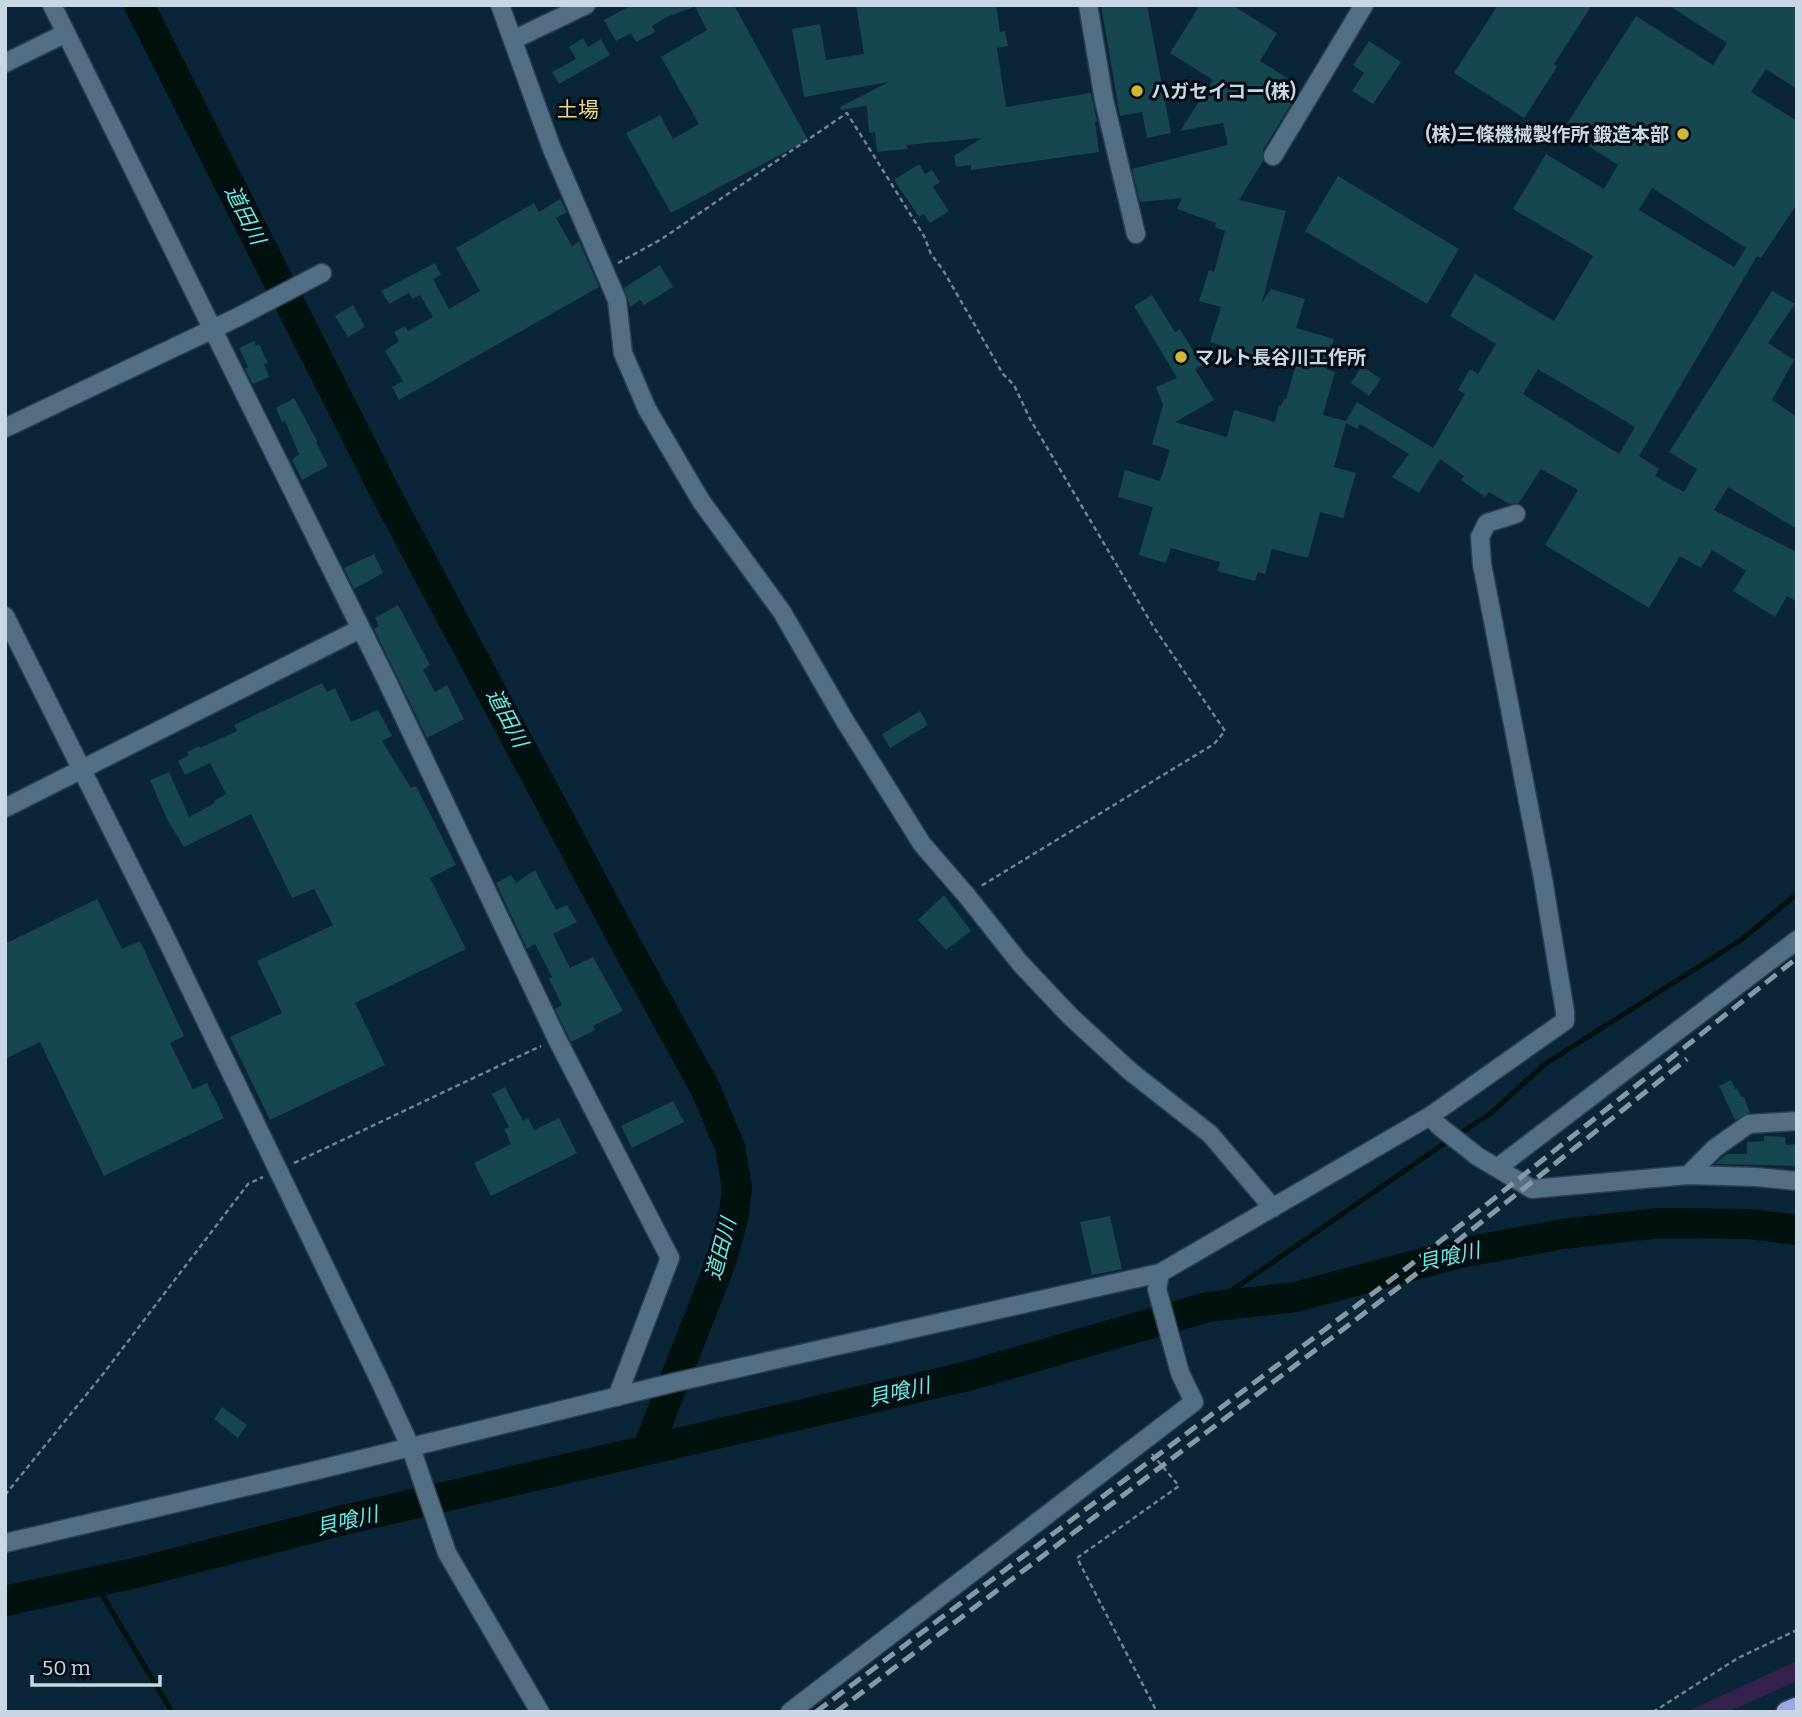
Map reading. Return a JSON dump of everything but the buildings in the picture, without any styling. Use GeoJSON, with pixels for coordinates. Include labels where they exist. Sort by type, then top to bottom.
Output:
{"type":"FeatureCollection","features":[{"type":"Feature","properties":{"kind":"highway"},"geometry":{"type":"LineString","coordinates":[[1787,1712],[1797,1707]]}},
{"type":"Feature","properties":{"kind":"street"},"geometry":{"type":"LineString","coordinates":[[52,5],[360,629],[557,1039],[670,1258],[622,1396]]}},
{"type":"Feature","properties":{"kind":"street"},"geometry":{"type":"LineString","coordinates":[[500,5],[552,149],[617,300],[623,353],[647,409],[701,501],[782,612],[845,721],[922,844],[1020,963],[1070,1016],[1131,1072],[1210,1134],[1273,1208]]}},
{"type":"Feature","properties":{"kind":"street"},"geometry":{"type":"LineString","coordinates":[[513,40],[586,5]]}},
{"type":"Feature","properties":{"kind":"street"},"geometry":{"type":"LineString","coordinates":[[1088,5],[1104,100],[1136,234]]}},
{"type":"Feature","properties":{"kind":"street"},"geometry":{"type":"LineString","coordinates":[[1273,156],[1364,5]]}},
{"type":"Feature","properties":{"kind":"street"},"geometry":{"type":"LineString","coordinates":[[5,63],[66,33]]}},
{"type":"Feature","properties":{"kind":"street"},"geometry":{"type":"LineString","coordinates":[[5,428],[236,318],[322,273]]}},
{"type":"Feature","properties":{"kind":"street"},"geometry":{"type":"LineString","coordinates":[[5,1543],[412,1452],[716,1373],[1159,1281],[1273,1208],[1434,1121],[1565,1021],[1543,879],[1482,564],[1480,537],[1487,523],[1516,514]]}},
{"type":"Feature","properties":{"kind":"street"},"geometry":{"type":"LineString","coordinates":[[5,616],[161,928],[412,1452],[447,1553],[540,1712]]}},
{"type":"Feature","properties":{"kind":"street"},"geometry":{"type":"LineString","coordinates":[[5,808],[360,629]]}},
{"type":"Feature","properties":{"kind":"street"},"geometry":{"type":"LineString","coordinates":[[1497,1168],[1797,940]]}},
{"type":"Feature","properties":{"kind":"street"},"geometry":{"type":"LineString","coordinates":[[1434,1121],[1477,1156],[1532,1189],[1688,1175],[1797,1181]]}},
{"type":"Feature","properties":{"kind":"street"},"geometry":{"type":"LineString","coordinates":[[1688,1175],[1715,1148],[1749,1124],[1797,1121]]}},
{"type":"Feature","properties":{"kind":"street"},"geometry":{"type":"LineString","coordinates":[[790,1712],[1194,1402],[1180,1373],[1159,1281]]}},
{"type":"Feature","properties":{"kind":"path"},"geometry":{"type":"LineString","coordinates":[[605,268],[660,240],[846,113],[924,236],[931,254],[1003,374],[1014,385],[1030,419],[1153,626],[1225,731],[1214,744],[967,896]]}},
{"type":"Feature","properties":{"kind":"path"},"geometry":{"type":"LineString","coordinates":[[5,1495],[103,1374],[248,1184],[557,1039]]}},
{"type":"Feature","properties":{"kind":"path"},"geometry":{"type":"LineString","coordinates":[[1144,1443],[1179,1486],[1077,1558],[1157,1712]]}},
{"type":"Feature","properties":{"kind":"path"},"geometry":{"type":"LineString","coordinates":[[1653,1712],[1738,1658],[1797,1630]]}},
{"type":"Feature","properties":{"kind":"shaded area"},"geometry":{"type":"Polygon","coordinates":[[[1797,1661],[1797,1681],[1728,1712],[1686,1712],[1797,1661]]]}},
{"type":"Feature","properties":{"kind":"waterway","name":"道田川"},"geometry":{"type":"LineString","coordinates":[[139,5],[386,494],[706,1090],[730,1147],[737,1187],[734,1214],[721,1262],[647,1450]]}},
{"type":"Feature","properties":{"kind":"waterway"},"geometry":{"type":"LineString","coordinates":[[1458,1135],[1491,1113],[1545,1064],[1741,940],[1797,894]]}},
{"type":"Feature","properties":{"kind":"waterway"},"geometry":{"type":"LineString","coordinates":[[1208,1307],[1449,1140]]}},
{"type":"Feature","properties":{"kind":"waterway","name":"貝喰川"},"geometry":{"type":"LineString","coordinates":[[5,1601],[144,1571],[344,1520],[968,1376],[1208,1307],[1296,1297],[1460,1253],[1563,1234],[1660,1223],[1750,1224],[1797,1230]]}},
{"type":"Feature","properties":{"kind":"waterway"},"geometry":{"type":"LineString","coordinates":[[95,1583],[172,1712]]}},
{"type":"Feature","properties":{"kind":"railway"},"geometry":{"type":"LineString","coordinates":[[816,1712],[1404,1270],[1797,958]]}},
{"type":"Feature","properties":{"kind":"railway"},"geometry":{"type":"LineString","coordinates":[[836,1712],[1407,1281],[1687,1059]]}},
{"type":"Feature","properties":{"kind":"place","name":"ハガセイコー(株)"},"geometry":{"type":"Point","coordinates":[1137,91]}},
{"type":"Feature","properties":{"kind":"place","name":"(株)三條機械製作所 鍛造本部"},"geometry":{"type":"Point","coordinates":[1683,134]}},
{"type":"Feature","properties":{"kind":"place","name":"マルト長谷川工作所"},"geometry":{"type":"Point","coordinates":[1181,357]}},
{"type":"Feature","properties":{"kind":"district","name":"土場"},"geometry":{"type":"Point","coordinates":[578,110]}}]}
